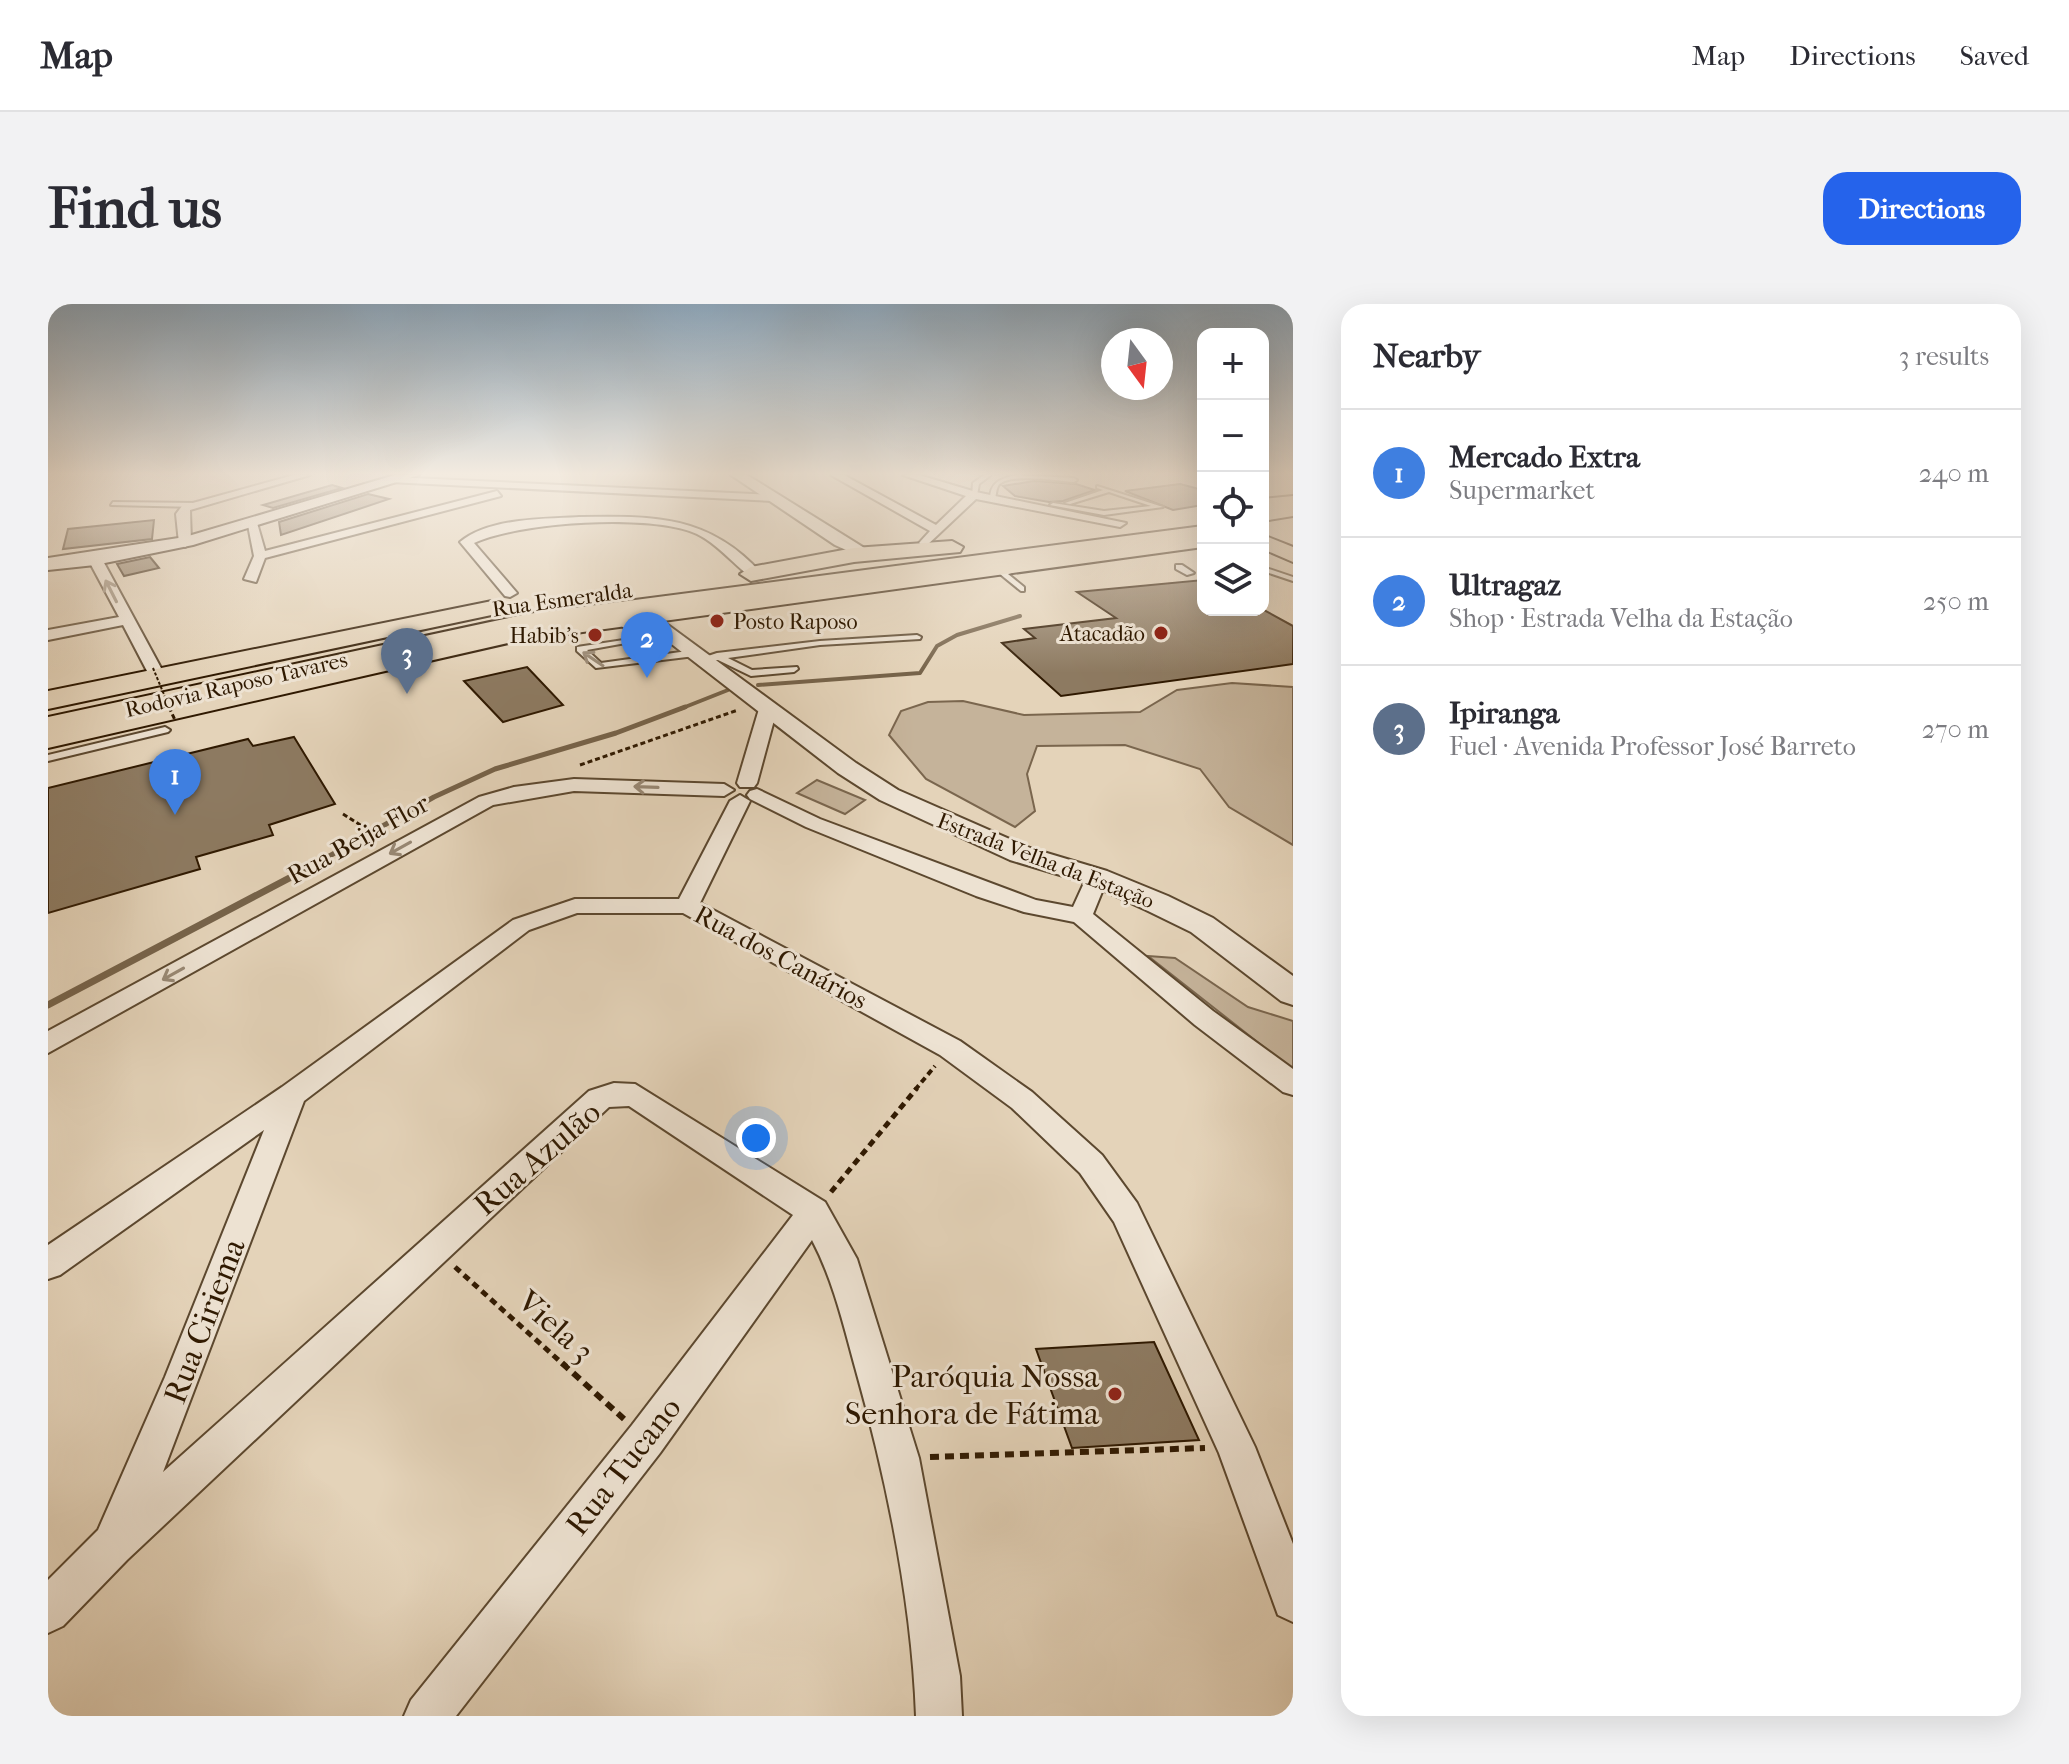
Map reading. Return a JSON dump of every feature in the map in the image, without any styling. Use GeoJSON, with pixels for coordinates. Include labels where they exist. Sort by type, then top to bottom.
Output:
{"type":"FeatureCollection","features":[{"type":"Feature","properties":{"kind":"highway","name":"Rua Esmeralda"},"geometry":{"type":"LineString","coordinates":[[48,700],[516,603],[754,573],[851,551],[918,550],[974,541]]}},
{"type":"Feature","properties":{"kind":"highway"},"geometry":{"type":"LineString","coordinates":[[1030,556],[1107,541]]}},
{"type":"Feature","properties":{"kind":"highway"},"geometry":{"type":"LineString","coordinates":[[645,614],[702,602],[1030,556],[1180,541]]}},
{"type":"Feature","properties":{"kind":"highway"},"geometry":{"type":"LineString","coordinates":[[48,739],[465,644],[617,618],[1185,541]]}},
{"type":"Feature","properties":{"kind":"highway"},"geometry":{"type":"LineString","coordinates":[[1275,541],[1290,554]]}},
{"type":"Feature","properties":{"kind":"highway","name":"Rodovia Raposo Tavares"},"geometry":{"type":"LineString","coordinates":[[48,712],[515,613],[1030,556]]}},
{"type":"Feature","properties":{"kind":"highway","name":"Rodovia Raposo Tavares"},"geometry":{"type":"LineString","coordinates":[[48,726],[527,621],[1030,556]]}},
{"type":"Feature","properties":{"kind":"main road"},"geometry":{"type":"LineString","coordinates":[[48,564],[96,561],[192,541]]}},
{"type":"Feature","properties":{"kind":"street"},"geometry":{"type":"LineString","coordinates":[[251,579],[260,556],[256,541]]}},
{"type":"Feature","properties":{"kind":"street"},"geometry":{"type":"LineString","coordinates":[[260,556],[317,541]]}},
{"type":"Feature","properties":{"kind":"street"},"geometry":{"type":"LineString","coordinates":[[470,541],[466,542],[510,593]]}},
{"type":"Feature","properties":{"kind":"street"},"geometry":{"type":"LineString","coordinates":[[712,541],[754,573]]}},
{"type":"Feature","properties":{"kind":"street"},"geometry":{"type":"LineString","coordinates":[[836,541],[851,551]]}},
{"type":"Feature","properties":{"kind":"street"},"geometry":{"type":"LineString","coordinates":[[918,550],[928,541]]}},
{"type":"Feature","properties":{"kind":"street"},"geometry":{"type":"LineString","coordinates":[[96,561],[153,668]]}},
{"type":"Feature","properties":{"kind":"street","name":"Estrada Velha da Estação"},"geometry":{"type":"LineString","coordinates":[[645,614],[719,664],[768,709],[889,795],[1020,854],[1097,877],[1202,925],[1293,993]]}},
{"type":"Feature","properties":{"kind":"street"},"geometry":{"type":"LineString","coordinates":[[48,635],[127,620]]}},
{"type":"Feature","properties":{"kind":"street"},"geometry":{"type":"LineString","coordinates":[[687,906],[742,792],[768,709]]}},
{"type":"Feature","properties":{"kind":"street","name":"Rua Beija Flor"},"geometry":{"type":"LineString","coordinates":[[48,1043],[486,801],[542,788],[615,786],[742,792]]}},
{"type":"Feature","properties":{"kind":"street"},"geometry":{"type":"LineString","coordinates":[[742,792],[984,891],[1032,907],[1081,916],[1204,1018],[1293,1084]]}},
{"type":"Feature","properties":{"kind":"street"},"geometry":{"type":"LineString","coordinates":[[1081,916],[1097,877]]}},
{"type":"Feature","properties":{"kind":"street","name":"Rua dos Canários"},"geometry":{"type":"LineString","coordinates":[[48,1264],[292,1095],[521,925],[575,906],[687,906],[950,1048],[1022,1100],[1079,1153],[1126,1213],[1236,1447],[1293,1600]]}},
{"type":"Feature","properties":{"kind":"street","name":"Rua Azulão"},"geometry":{"type":"LineString","coordinates":[[48,1611],[112,1545],[599,1099],[614,1094],[635,1095],[814,1212],[845,1270],[900,1458],[937,1676],[939,1716]]}},
{"type":"Feature","properties":{"kind":"street","name":"Rua Ciriema"},"geometry":{"type":"LineString","coordinates":[[112,1545],[180,1385],[292,1095]]}},
{"type":"Feature","properties":{"kind":"street","name":"Rua Tucano"},"geometry":{"type":"LineString","coordinates":[[427,1716],[646,1439],[814,1212]]}},
{"type":"Feature","properties":{"kind":"lane"},"geometry":{"type":"LineString","coordinates":[[988,569],[1186,541]]}},
{"type":"Feature","properties":{"kind":"lane"},"geometry":{"type":"LineString","coordinates":[[1021,589],[1004,571],[1030,556]]}},
{"type":"Feature","properties":{"kind":"lane"},"geometry":{"type":"LineString","coordinates":[[1179,567],[1190,573]]}},
{"type":"Feature","properties":{"kind":"lane"},"geometry":{"type":"LineString","coordinates":[[1269,571],[1293,579]]}},
{"type":"Feature","properties":{"kind":"lane"},"geometry":{"type":"LineString","coordinates":[[617,618],[644,639],[580,649],[599,666],[719,664],[794,669]]}},
{"type":"Feature","properties":{"kind":"lane"},"geometry":{"type":"LineString","coordinates":[[719,664],[820,643],[917,637]]}},
{"type":"Feature","properties":{"kind":"lane"},"geometry":{"type":"LineString","coordinates":[[48,758],[165,730]]}},
{"type":"Feature","properties":{"kind":"path"},"geometry":{"type":"LineString","coordinates":[[153,668],[175,720]]}},
{"type":"Feature","properties":{"kind":"path"},"geometry":{"type":"LineString","coordinates":[[542,788],[551,775],[741,709]]}},
{"type":"Feature","properties":{"kind":"path"},"geometry":{"type":"LineString","coordinates":[[343,814],[389,843]]}},
{"type":"Feature","properties":{"kind":"path"},"geometry":{"type":"LineString","coordinates":[[814,1212],[950,1048]]}},
{"type":"Feature","properties":{"kind":"path","name":"Viela 3"},"geometry":{"type":"LineString","coordinates":[[434,1249],[646,1439]]}},
{"type":"Feature","properties":{"kind":"path"},"geometry":{"type":"LineString","coordinates":[[900,1458],[1236,1447]]}},
{"type":"Feature","properties":{"kind":"shaded area"},"geometry":{"type":"Polygon","coordinates":[[[1232,683],[1293,687],[1293,845],[1229,807],[1200,769],[1125,745],[1037,746],[1027,774],[1035,811],[1015,827],[926,779],[889,735],[901,711],[928,702],[963,701],[1024,715],[1140,712],[1177,690],[1232,683]]]}},
{"type":"Feature","properties":{"kind":"shaded area"},"geometry":{"type":"Polygon","coordinates":[[[817,780],[865,800],[845,814],[797,793],[817,780]]]}},
{"type":"Feature","properties":{"kind":"shaded area"},"geometry":{"type":"Polygon","coordinates":[[[1148,956],[1175,958],[1248,1007],[1293,1021],[1293,1070],[1148,956]]]}},
{"type":"Feature","properties":{"kind":"building"},"geometry":{"type":"Polygon","coordinates":[[[65,541],[135,541],[63,549],[65,541]]]}},
{"type":"Feature","properties":{"kind":"building"},"geometry":{"type":"Polygon","coordinates":[[[150,557],[159,568],[124,576],[117,564],[150,557]]]}},
{"type":"Feature","properties":{"kind":"building","name":"Atacadão"},"geometry":{"type":"Polygon","coordinates":[[[1197,581],[1197,616],[1269,616],[1269,613],[1293,626],[1293,664],[1061,696],[1002,643],[1035,638],[1024,629],[1116,618],[1077,592],[1197,581]]]}},
{"type":"Feature","properties":{"kind":"building"},"geometry":{"type":"Polygon","coordinates":[[[527,667],[563,705],[503,722],[464,681],[527,667]]]}},
{"type":"Feature","properties":{"kind":"building"},"geometry":{"type":"Polygon","coordinates":[[[294,737],[335,804],[269,825],[273,835],[196,857],[200,869],[48,913],[48,788],[248,739],[253,746],[294,737]]]}},
{"type":"Feature","properties":{"kind":"building","name":"Paróquia Nossa Senhora de Fátima"},"geometry":{"type":"Polygon","coordinates":[[[1154,1342],[1199,1440],[1072,1448],[1036,1349],[1154,1342]]]}},
{"type":"Feature","properties":{"kind":"waterway"},"geometry":{"type":"LineString","coordinates":[[758,685],[920,673],[937,646],[957,635],[1020,616]]}},
{"type":"Feature","properties":{"kind":"waterway"},"geometry":{"type":"LineString","coordinates":[[680,709],[728,690]]}},
{"type":"Feature","properties":{"kind":"waterway"},"geometry":{"type":"LineString","coordinates":[[294,876],[434,797],[495,769],[616,733],[685,707]]}},
{"type":"Feature","properties":{"kind":"waterway"},"geometry":{"type":"LineString","coordinates":[[48,1005],[297,874]]}},
{"type":"Feature","properties":{"kind":"place","name":"Posto Raposo"},"geometry":{"type":"Point","coordinates":[717,621]}},
{"type":"Feature","properties":{"kind":"place","name":"Atacadão"},"geometry":{"type":"Point","coordinates":[1161,633]}},
{"type":"Feature","properties":{"kind":"place","name":"Habib's"},"geometry":{"type":"Point","coordinates":[595,635]}},
{"type":"Feature","properties":{"kind":"place","name":"Ultragaz"},"geometry":{"type":"Point","coordinates":[647,678]}},
{"type":"Feature","properties":{"kind":"place","name":"Ipiranga"},"geometry":{"type":"Point","coordinates":[407,694]}},
{"type":"Feature","properties":{"kind":"place","name":"Mercado Extra"},"geometry":{"type":"Point","coordinates":[175,815]}},
{"type":"Feature","properties":{"kind":"place","name":"Paróquia Nossa Senhora de Fátima"},"geometry":{"type":"Point","coordinates":[1115,1394]}}]}
